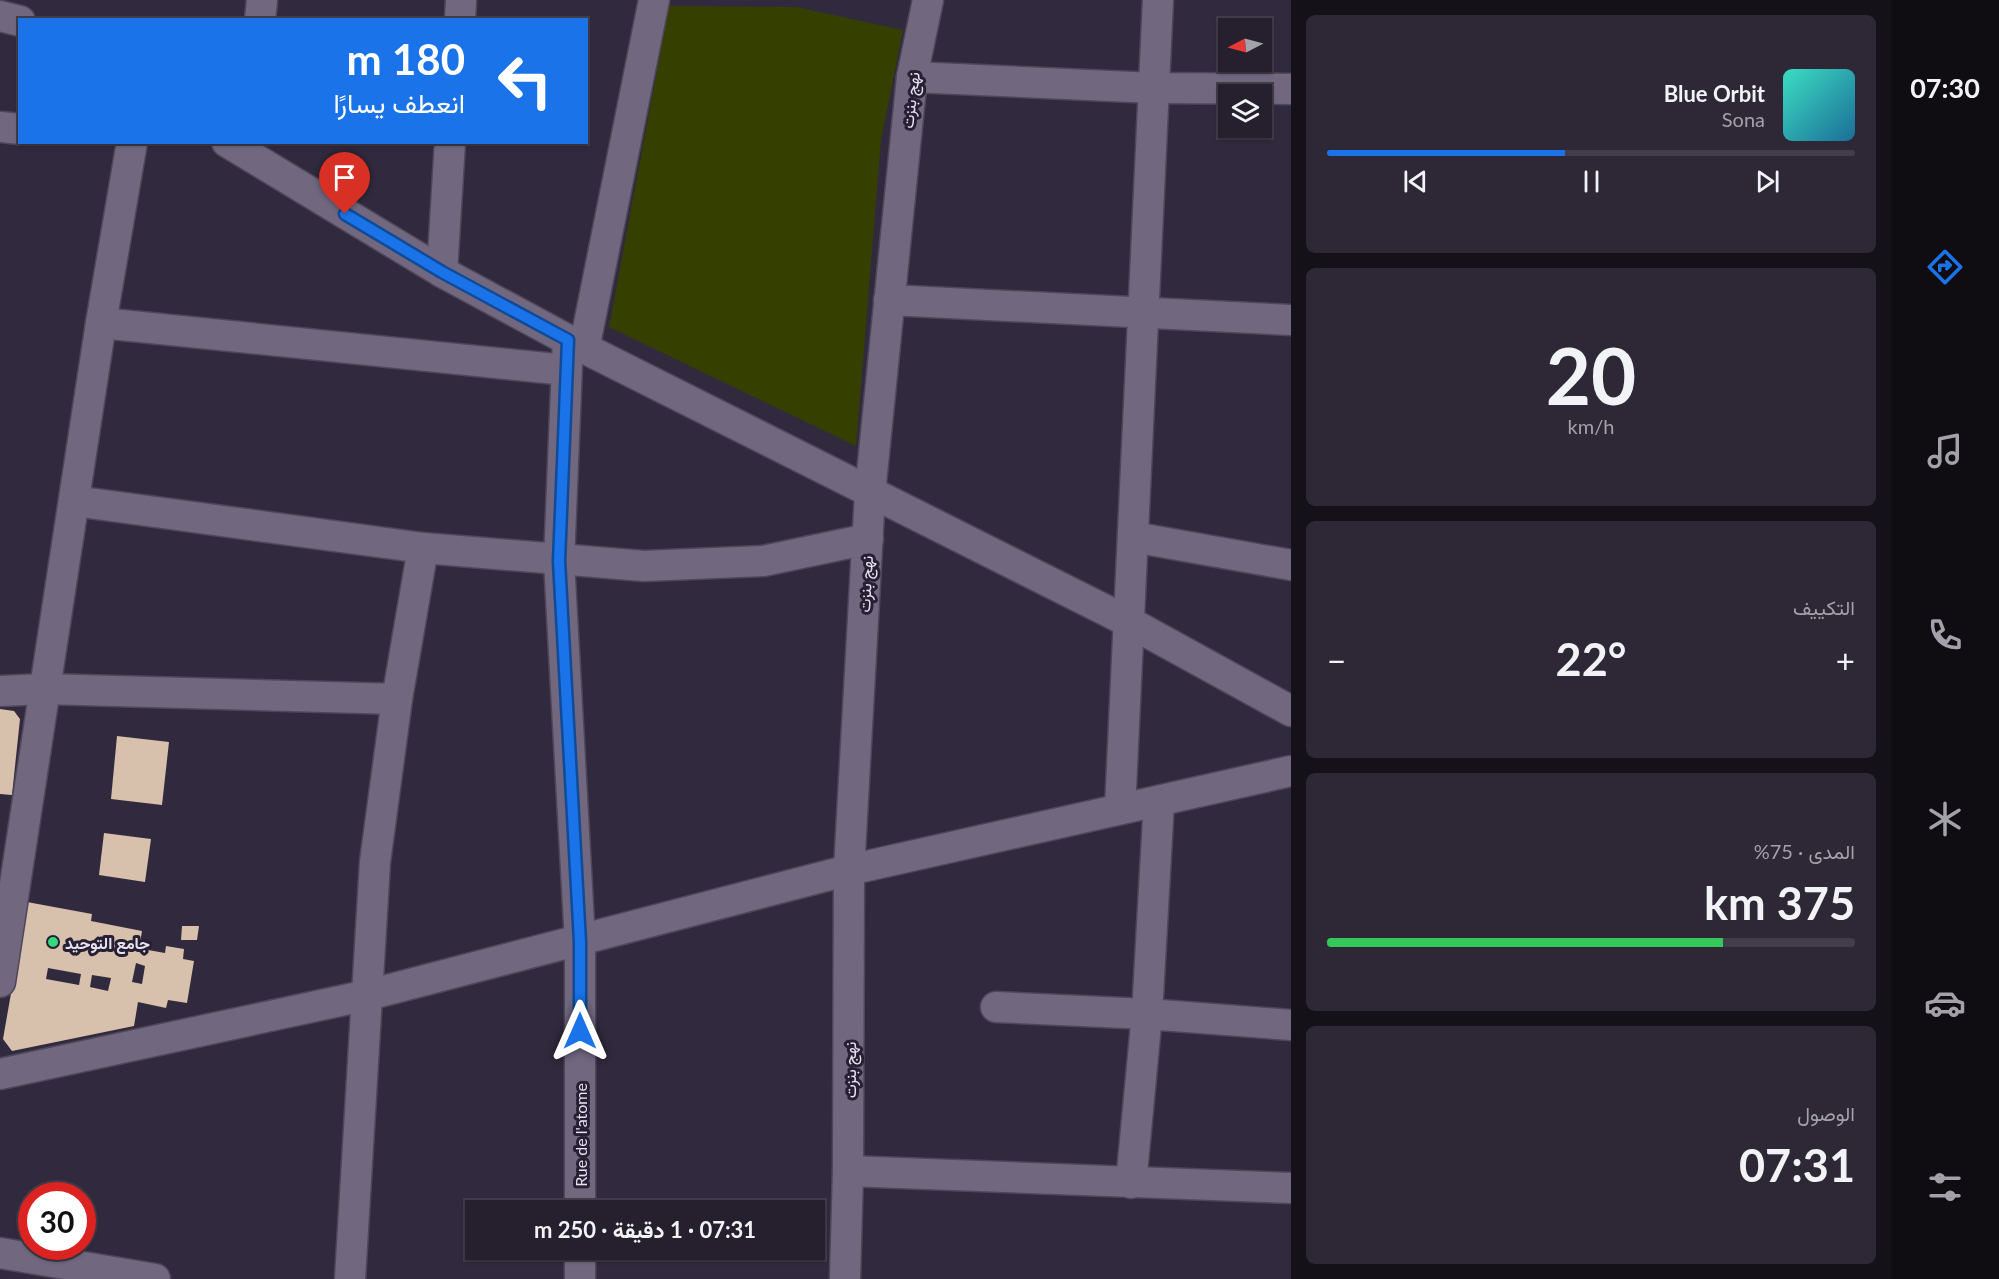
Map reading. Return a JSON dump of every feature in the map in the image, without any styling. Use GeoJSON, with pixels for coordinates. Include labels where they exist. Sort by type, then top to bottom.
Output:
{"type":"FeatureCollection","features":[{"type":"Feature","properties":{"kind":"street"},"geometry":{"type":"LineString","coordinates":[[260,18],[262,0]]}},
{"type":"Feature","properties":{"kind":"street"},"geometry":{"type":"LineString","coordinates":[[460,18],[461,0]]}},
{"type":"Feature","properties":{"kind":"street","name":"Rue de l'atome"},"geometry":{"type":"LineString","coordinates":[[580,1200],[580,942],[559,561],[573,353],[654,0]]}},
{"type":"Feature","properties":{"kind":"street","name":"نهج بنزت"},"geometry":{"type":"LineString","coordinates":[[845,1279],[848,1171],[849,870],[870,493],[912,77],[928,0]]}},
{"type":"Feature","properties":{"kind":"street"},"geometry":{"type":"LineString","coordinates":[[1120,809],[1158,0]]}},
{"type":"Feature","properties":{"kind":"street"},"geometry":{"type":"LineString","coordinates":[[0,15],[18,20]]}},
{"type":"Feature","properties":{"kind":"street"},"geometry":{"type":"LineString","coordinates":[[912,77],[1154,88],[1291,89]]}},
{"type":"Feature","properties":{"kind":"street"},"geometry":{"type":"LineString","coordinates":[[0,127],[18,129]]}},
{"type":"Feature","properties":{"kind":"street"},"geometry":{"type":"LineString","coordinates":[[0,982],[127,144]]}},
{"type":"Feature","properties":{"kind":"street"},"geometry":{"type":"LineString","coordinates":[[442,272],[450,144]]}},
{"type":"Feature","properties":{"kind":"street"},"geometry":{"type":"LineString","coordinates":[[242,147],[573,353],[870,493],[1129,622],[1291,711]]}},
{"type":"Feature","properties":{"kind":"street"},"geometry":{"type":"LineString","coordinates":[[889,300],[1291,320]]}},
{"type":"Feature","properties":{"kind":"street"},"geometry":{"type":"LineString","coordinates":[[100,323],[573,353]]}},
{"type":"Feature","properties":{"kind":"street"},"geometry":{"type":"LineString","coordinates":[[74,501],[423,548],[559,561],[644,566],[763,561],[868,539]]}},
{"type":"Feature","properties":{"kind":"street"},"geometry":{"type":"LineString","coordinates":[[1133,537],[1291,565]]}},
{"type":"Feature","properties":{"kind":"street"},"geometry":{"type":"LineString","coordinates":[[350,1279],[375,862],[397,699],[423,548]]}},
{"type":"Feature","properties":{"kind":"street"},"geometry":{"type":"LineString","coordinates":[[0,691],[45,689],[397,699]]}},
{"type":"Feature","properties":{"kind":"street"},"geometry":{"type":"LineString","coordinates":[[0,1074],[368,995],[580,942],[849,870],[1291,771]]}},
{"type":"Feature","properties":{"kind":"street"},"geometry":{"type":"LineString","coordinates":[[1131,1183],[1147,1014],[1159,801]]}},
{"type":"Feature","properties":{"kind":"street"},"geometry":{"type":"LineString","coordinates":[[996,1007],[1291,1024]]}},
{"type":"Feature","properties":{"kind":"street"},"geometry":{"type":"LineString","coordinates":[[848,1171],[1291,1188]]}},
{"type":"Feature","properties":{"kind":"street"},"geometry":{"type":"LineString","coordinates":[[0,1253],[155,1279]]}},
{"type":"Feature","properties":{"kind":"street"},"geometry":{"type":"LineString","coordinates":[[580,1260],[580,1279]]}},
{"type":"Feature","properties":{"kind":"green space"},"geometry":{"type":"Polygon","coordinates":[[[669,6],[796,7],[903,30],[881,140],[856,446],[609,327],[669,6]]]}},
{"type":"Feature","properties":{"kind":"building"},"geometry":{"type":"Polygon","coordinates":[[[0,709],[14,711],[20,719],[12,795],[0,794],[0,709]]]}},
{"type":"Feature","properties":{"kind":"building"},"geometry":{"type":"Polygon","coordinates":[[[117,736],[169,742],[162,805],[111,799],[117,736]]]}},
{"type":"Feature","properties":{"kind":"building"},"geometry":{"type":"Polygon","coordinates":[[[104,833],[151,839],[145,882],[99,875],[104,833]]]}},
{"type":"Feature","properties":{"kind":"building"},"geometry":{"type":"Polygon","coordinates":[[[27,902],[92,914],[91,921],[142,931],[140,943],[149,944],[148,950],[165,953],[166,946],[184,949],[183,959],[194,961],[187,1003],[168,1000],[166,1008],[138,1002],[134,1026],[12,1051],[3,1039],[27,902]],[[136,963],[132,982],[142,984],[145,966],[136,963]],[[48,968],[46,979],[79,985],[81,974],[48,968]],[[92,975],[90,987],[108,991],[111,978],[92,975]]]}},
{"type":"Feature","properties":{"kind":"building"},"geometry":{"type":"Polygon","coordinates":[[[182,926],[199,926],[197,940],[181,940],[182,926]]]}},
{"type":"Feature","properties":{"kind":"place","name":"جامع التوحيد"},"geometry":{"type":"Point","coordinates":[53,942]}},
{"type":"Feature","properties":{"kind":"route"},"geometry":{"type":"LineString","coordinates":[[345,214],[442,272],[568,340],[559,561],[580,942],[580,1031]]}}]}
